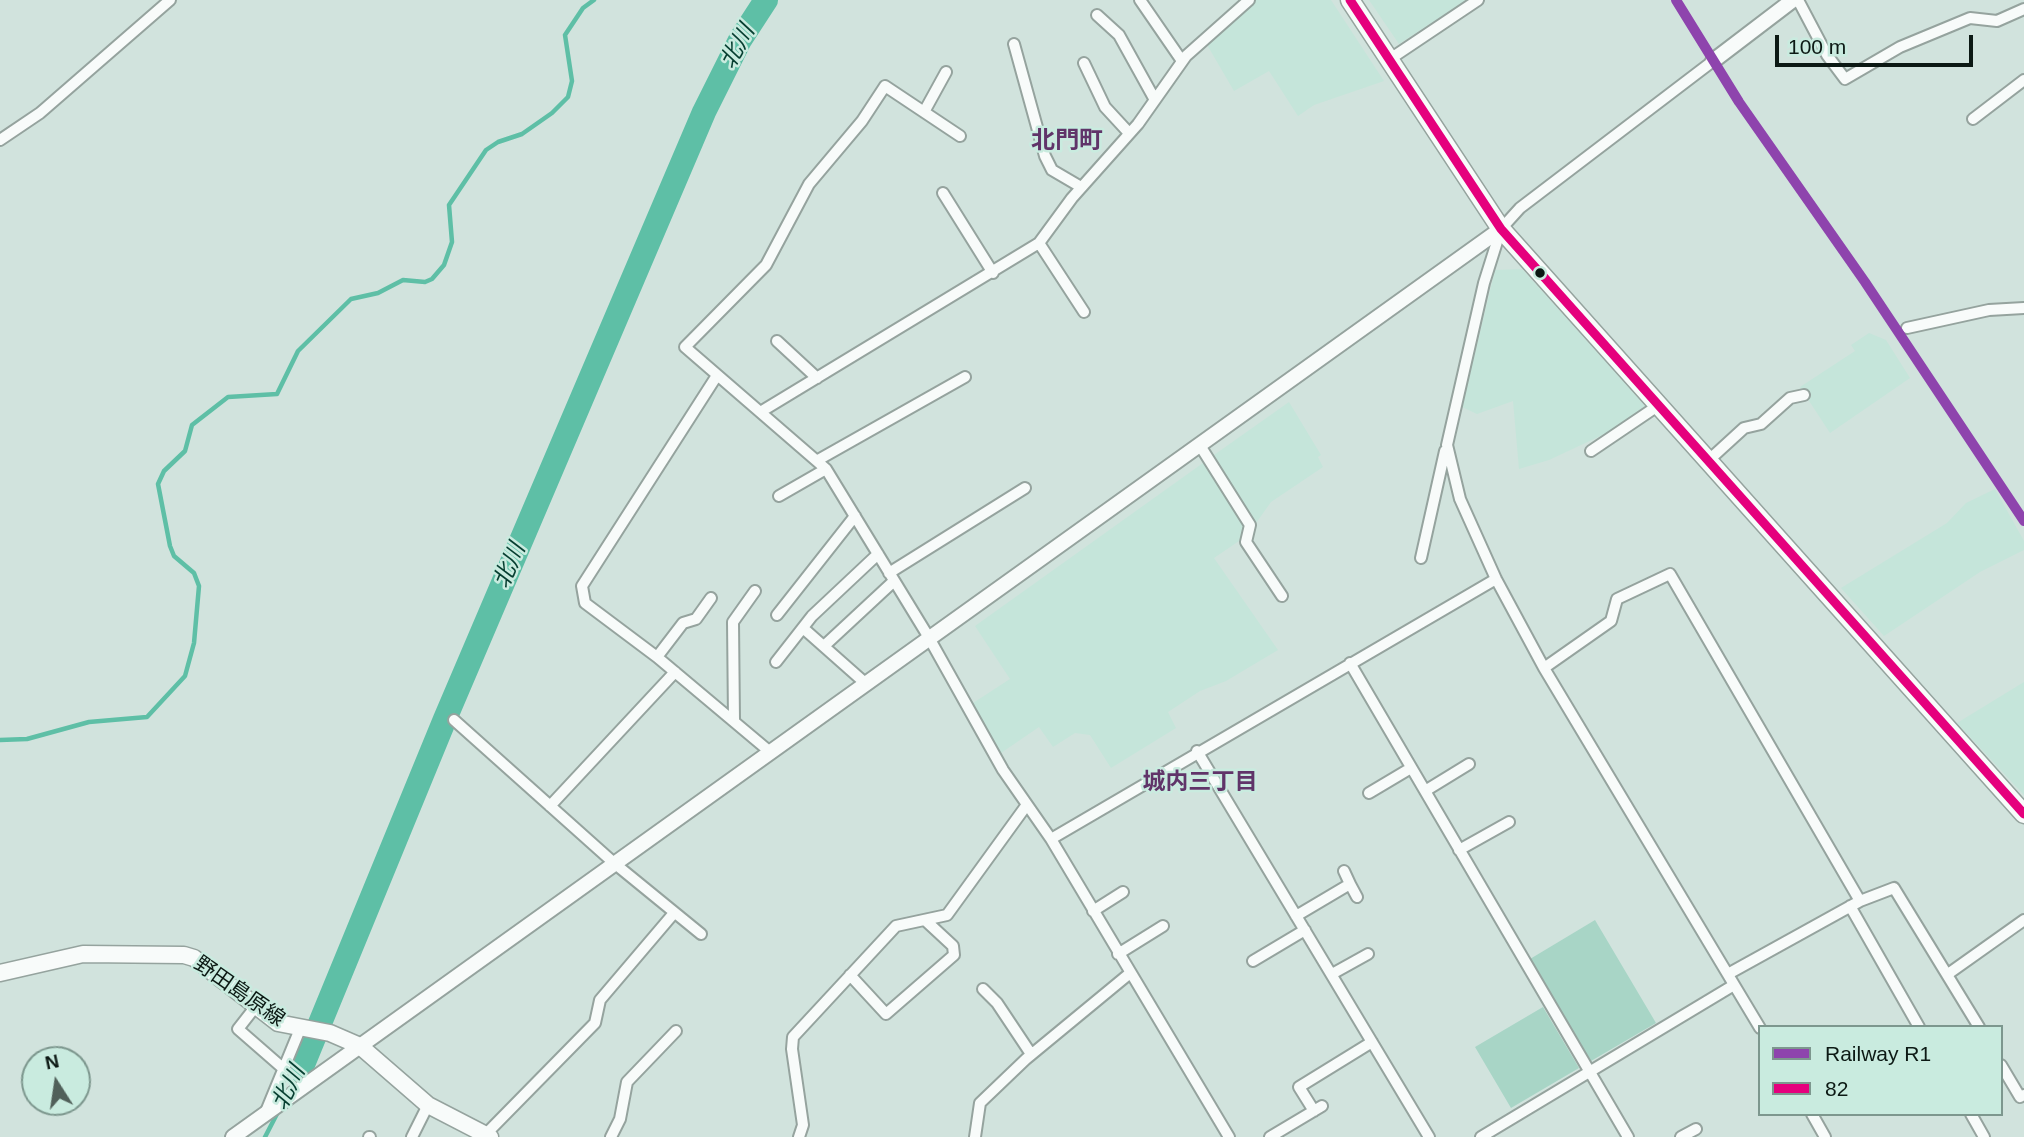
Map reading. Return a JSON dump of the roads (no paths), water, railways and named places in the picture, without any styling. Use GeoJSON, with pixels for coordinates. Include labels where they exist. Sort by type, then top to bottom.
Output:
{"type":"FeatureCollection","features":[{"type":"Feature","properties":{"kind":"highway"},"geometry":{"type":"LineString","coordinates":[[1350,0],[1501,229],[2024,814]]}},
{"type":"Feature","properties":{"kind":"main road","name":"野田島原線"},"geometry":{"type":"LineString","coordinates":[[0,973],[83,954],[173,953],[194,958],[278,1023],[323,1032],[360,1046],[428,1105],[488,1136]]}},
{"type":"Feature","properties":{"kind":"street"},"geometry":{"type":"LineString","coordinates":[[0,140],[40,113],[170,0]]}},
{"type":"Feature","properties":{"kind":"street"},"geometry":{"type":"LineString","coordinates":[[1140,0],[1182,61]]}},
{"type":"Feature","properties":{"kind":"street"},"geometry":{"type":"LineString","coordinates":[[1390,59],[1478,0]]}},
{"type":"Feature","properties":{"kind":"street"},"geometry":{"type":"LineString","coordinates":[[233,1137],[928,636],[1501,229],[1520,208],[1795,0],[1827,55],[1845,79],[1900,47],[1970,18],[1997,21],[2024,9]]}},
{"type":"Feature","properties":{"kind":"street"},"geometry":{"type":"LineString","coordinates":[[762,411],[1039,243],[1081,187],[1155,100],[1182,61],[1244,1]]}},
{"type":"Feature","properties":{"kind":"street"},"geometry":{"type":"LineString","coordinates":[[1097,15],[1119,35],[1155,100]]}},
{"type":"Feature","properties":{"kind":"street"},"geometry":{"type":"LineString","coordinates":[[1014,44],[1045,156],[1052,170],[1081,187]]}},
{"type":"Feature","properties":{"kind":"street"},"geometry":{"type":"LineString","coordinates":[[1084,63],[1105,107],[1129,133]]}},
{"type":"Feature","properties":{"kind":"street"},"geometry":{"type":"LineString","coordinates":[[924,111],[946,72]]}},
{"type":"Feature","properties":{"kind":"street"},"geometry":{"type":"LineString","coordinates":[[1973,119],[2024,80]]}},
{"type":"Feature","properties":{"kind":"street"},"geometry":{"type":"LineString","coordinates":[[960,136],[885,86],[862,121],[809,184],[766,265],[685,347],[716,377],[762,411],[822,464],[928,636],[1003,770],[1051,839],[1129,974],[1229,1137]]}},
{"type":"Feature","properties":{"kind":"street"},"geometry":{"type":"LineString","coordinates":[[943,193],[993,273]]}},
{"type":"Feature","properties":{"kind":"street"},"geometry":{"type":"LineString","coordinates":[[1421,558],[1484,283],[1501,229]]}},
{"type":"Feature","properties":{"kind":"street"},"geometry":{"type":"LineString","coordinates":[[1039,243],[1084,312]]}},
{"type":"Feature","properties":{"kind":"street"},"geometry":{"type":"LineString","coordinates":[[1907,328],[1989,310],[2024,308]]}},
{"type":"Feature","properties":{"kind":"street"},"geometry":{"type":"LineString","coordinates":[[777,341],[817,378]]}},
{"type":"Feature","properties":{"kind":"street"},"geometry":{"type":"LineString","coordinates":[[716,377],[582,586],[585,603],[657,657],[769,751]]}},
{"type":"Feature","properties":{"kind":"street"},"geometry":{"type":"LineString","coordinates":[[779,496],[822,464],[965,377]]}},
{"type":"Feature","properties":{"kind":"street"},"geometry":{"type":"LineString","coordinates":[[1709,460],[1744,428],[1761,424],[1790,398],[1804,395]]}},
{"type":"Feature","properties":{"kind":"street"},"geometry":{"type":"LineString","coordinates":[[1591,451],[1659,405]]}},
{"type":"Feature","properties":{"kind":"street"},"geometry":{"type":"LineString","coordinates":[[1199,444],[1250,525],[1246,542],[1282,596]]}},
{"type":"Feature","properties":{"kind":"street"},"geometry":{"type":"LineString","coordinates":[[1447,445],[1460,499],[1496,579],[1545,668],[1758,1025]]}},
{"type":"Feature","properties":{"kind":"street"},"geometry":{"type":"LineString","coordinates":[[824,646],[892,577],[1025,488]]}},
{"type":"Feature","properties":{"kind":"street"},"geometry":{"type":"LineString","coordinates":[[777,615],[855,516]]}},
{"type":"Feature","properties":{"kind":"street"},"geometry":{"type":"LineString","coordinates":[[776,662],[803,628],[878,554]]}},
{"type":"Feature","properties":{"kind":"street"},"geometry":{"type":"LineString","coordinates":[[1545,668],[1611,621],[1617,599],[1670,574],[1855,903],[1918,1025]]}},
{"type":"Feature","properties":{"kind":"street"},"geometry":{"type":"LineString","coordinates":[[1051,839],[1197,751],[1496,579]]}},
{"type":"Feature","properties":{"kind":"street"},"geometry":{"type":"LineString","coordinates":[[734,719],[733,622],[755,591]]}},
{"type":"Feature","properties":{"kind":"street"},"geometry":{"type":"LineString","coordinates":[[657,657],[683,624],[696,619],[711,598]]}},
{"type":"Feature","properties":{"kind":"street"},"geometry":{"type":"LineString","coordinates":[[803,628],[864,682]]}},
{"type":"Feature","properties":{"kind":"street"},"geometry":{"type":"LineString","coordinates":[[1350,663],[1628,1137]]}},
{"type":"Feature","properties":{"kind":"street"},"geometry":{"type":"LineString","coordinates":[[550,806],[675,672]]}},
{"type":"Feature","properties":{"kind":"street"},"geometry":{"type":"LineString","coordinates":[[454,720],[614,863],[701,934]]}},
{"type":"Feature","properties":{"kind":"street"},"geometry":{"type":"LineString","coordinates":[[1197,751],[1429,1137]]}},
{"type":"Feature","properties":{"kind":"street"},"geometry":{"type":"LineString","coordinates":[[1425,791],[1469,764]]}},
{"type":"Feature","properties":{"kind":"street"},"geometry":{"type":"LineString","coordinates":[[1369,793],[1411,768]]}},
{"type":"Feature","properties":{"kind":"street"},"geometry":{"type":"LineString","coordinates":[[799,1137],[803,1125],[792,1049],[793,1037],[896,926],[947,915],[1026,806]]}},
{"type":"Feature","properties":{"kind":"street"},"geometry":{"type":"LineString","coordinates":[[1459,850],[1509,822]]}},
{"type":"Feature","properties":{"kind":"street"},"geometry":{"type":"LineString","coordinates":[[1344,871],[1357,897]]}},
{"type":"Feature","properties":{"kind":"street"},"geometry":{"type":"LineString","coordinates":[[1296,916],[1350,884]]}},
{"type":"Feature","properties":{"kind":"street"},"geometry":{"type":"LineString","coordinates":[[1728,974],[1855,903],[1894,888],[1978,1025]]}},
{"type":"Feature","properties":{"kind":"street"},"geometry":{"type":"LineString","coordinates":[[1093,911],[1123,892]]}},
{"type":"Feature","properties":{"kind":"street"},"geometry":{"type":"LineString","coordinates":[[488,1136],[595,1023],[600,1000],[674,912]]}},
{"type":"Feature","properties":{"kind":"street"},"geometry":{"type":"LineString","coordinates":[[850,975],[886,1014],[954,956],[953,946],[925,920]]}},
{"type":"Feature","properties":{"kind":"street"},"geometry":{"type":"LineString","coordinates":[[1948,974],[2024,920]]}},
{"type":"Feature","properties":{"kind":"street"},"geometry":{"type":"LineString","coordinates":[[1118,954],[1163,926]]}},
{"type":"Feature","properties":{"kind":"street"},"geometry":{"type":"LineString","coordinates":[[1253,961],[1305,930]]}},
{"type":"Feature","properties":{"kind":"street"},"geometry":{"type":"LineString","coordinates":[[1332,974],[1368,954]]}},
{"type":"Feature","properties":{"kind":"street"},"geometry":{"type":"LineString","coordinates":[[975,1137],[980,1103],[1031,1054],[1129,974]]}},
{"type":"Feature","properties":{"kind":"street"},"geometry":{"type":"LineString","coordinates":[[1480,1137],[1734,985]]}},
{"type":"Feature","properties":{"kind":"street"},"geometry":{"type":"LineString","coordinates":[[983,989],[997,1003],[1031,1054]]}},
{"type":"Feature","properties":{"kind":"street"},"geometry":{"type":"LineString","coordinates":[[256,1006],[238,1030],[285,1070]]}},
{"type":"Feature","properties":{"kind":"street"},"geometry":{"type":"LineString","coordinates":[[266,1113],[285,1070],[287,1055],[303,1030]]}},
{"type":"Feature","properties":{"kind":"street"},"geometry":{"type":"LineString","coordinates":[[611,1137],[620,1119],[626,1082],[676,1031]]}},
{"type":"Feature","properties":{"kind":"street"},"geometry":{"type":"LineString","coordinates":[[1270,1137],[1318,1108],[1299,1087],[1372,1042]]}},
{"type":"Feature","properties":{"kind":"street"},"geometry":{"type":"LineString","coordinates":[[2003,1068],[2020,1097],[2024,1095]]}},
{"type":"Feature","properties":{"kind":"street"},"geometry":{"type":"LineString","coordinates":[[412,1137],[428,1105]]}},
{"type":"Feature","properties":{"kind":"street"},"geometry":{"type":"LineString","coordinates":[[1813,1116],[1825,1137]]}},
{"type":"Feature","properties":{"kind":"street"},"geometry":{"type":"LineString","coordinates":[[1972,1116],[1984,1137]]}},
{"type":"Feature","properties":{"kind":"street"},"geometry":{"type":"LineString","coordinates":[[1681,1137],[1696,1129]]}},
{"type":"Feature","properties":{"kind":"waterway"},"geometry":{"type":"LineString","coordinates":[[0,740],[27,739],[89,722],[147,717],[185,676],[194,643],[199,586],[194,573],[174,556],[170,546],[158,484],[164,471],[185,451],[192,425],[228,397],[277,394],[298,351],[351,299],[378,293],[403,280],[425,282],[432,279],[444,265],[452,242],[449,205],[486,150],[498,142],[522,134],[552,113],[568,97],[572,81],[565,35],[583,8],[594,0]]}},
{"type":"Feature","properties":{"kind":"waterway","name":"北川"},"geometry":{"type":"LineString","coordinates":[[302,1067],[445,719],[704,112],[740,40],[766,0]]}},
{"type":"Feature","properties":{"kind":"waterway","name":"北川"},"geometry":{"type":"LineString","coordinates":[[290,1090],[302,1067]]}},
{"type":"Feature","properties":{"kind":"waterway","name":"北川"},"geometry":{"type":"LineString","coordinates":[[265,1137],[279,1110]]}},
{"type":"Feature","properties":{"kind":"rail line","name":"R1"},"geometry":{"type":"LineString","coordinates":[[1676,0],[1739,102],[1865,282],[2024,521]]}},
{"type":"Feature","properties":{"kind":"district","name":"北門町"},"geometry":{"type":"Point","coordinates":[1067,141]}},
{"type":"Feature","properties":{"kind":"district","name":"城内三丁目"},"geometry":{"type":"Point","coordinates":[1200,783]}}]}
